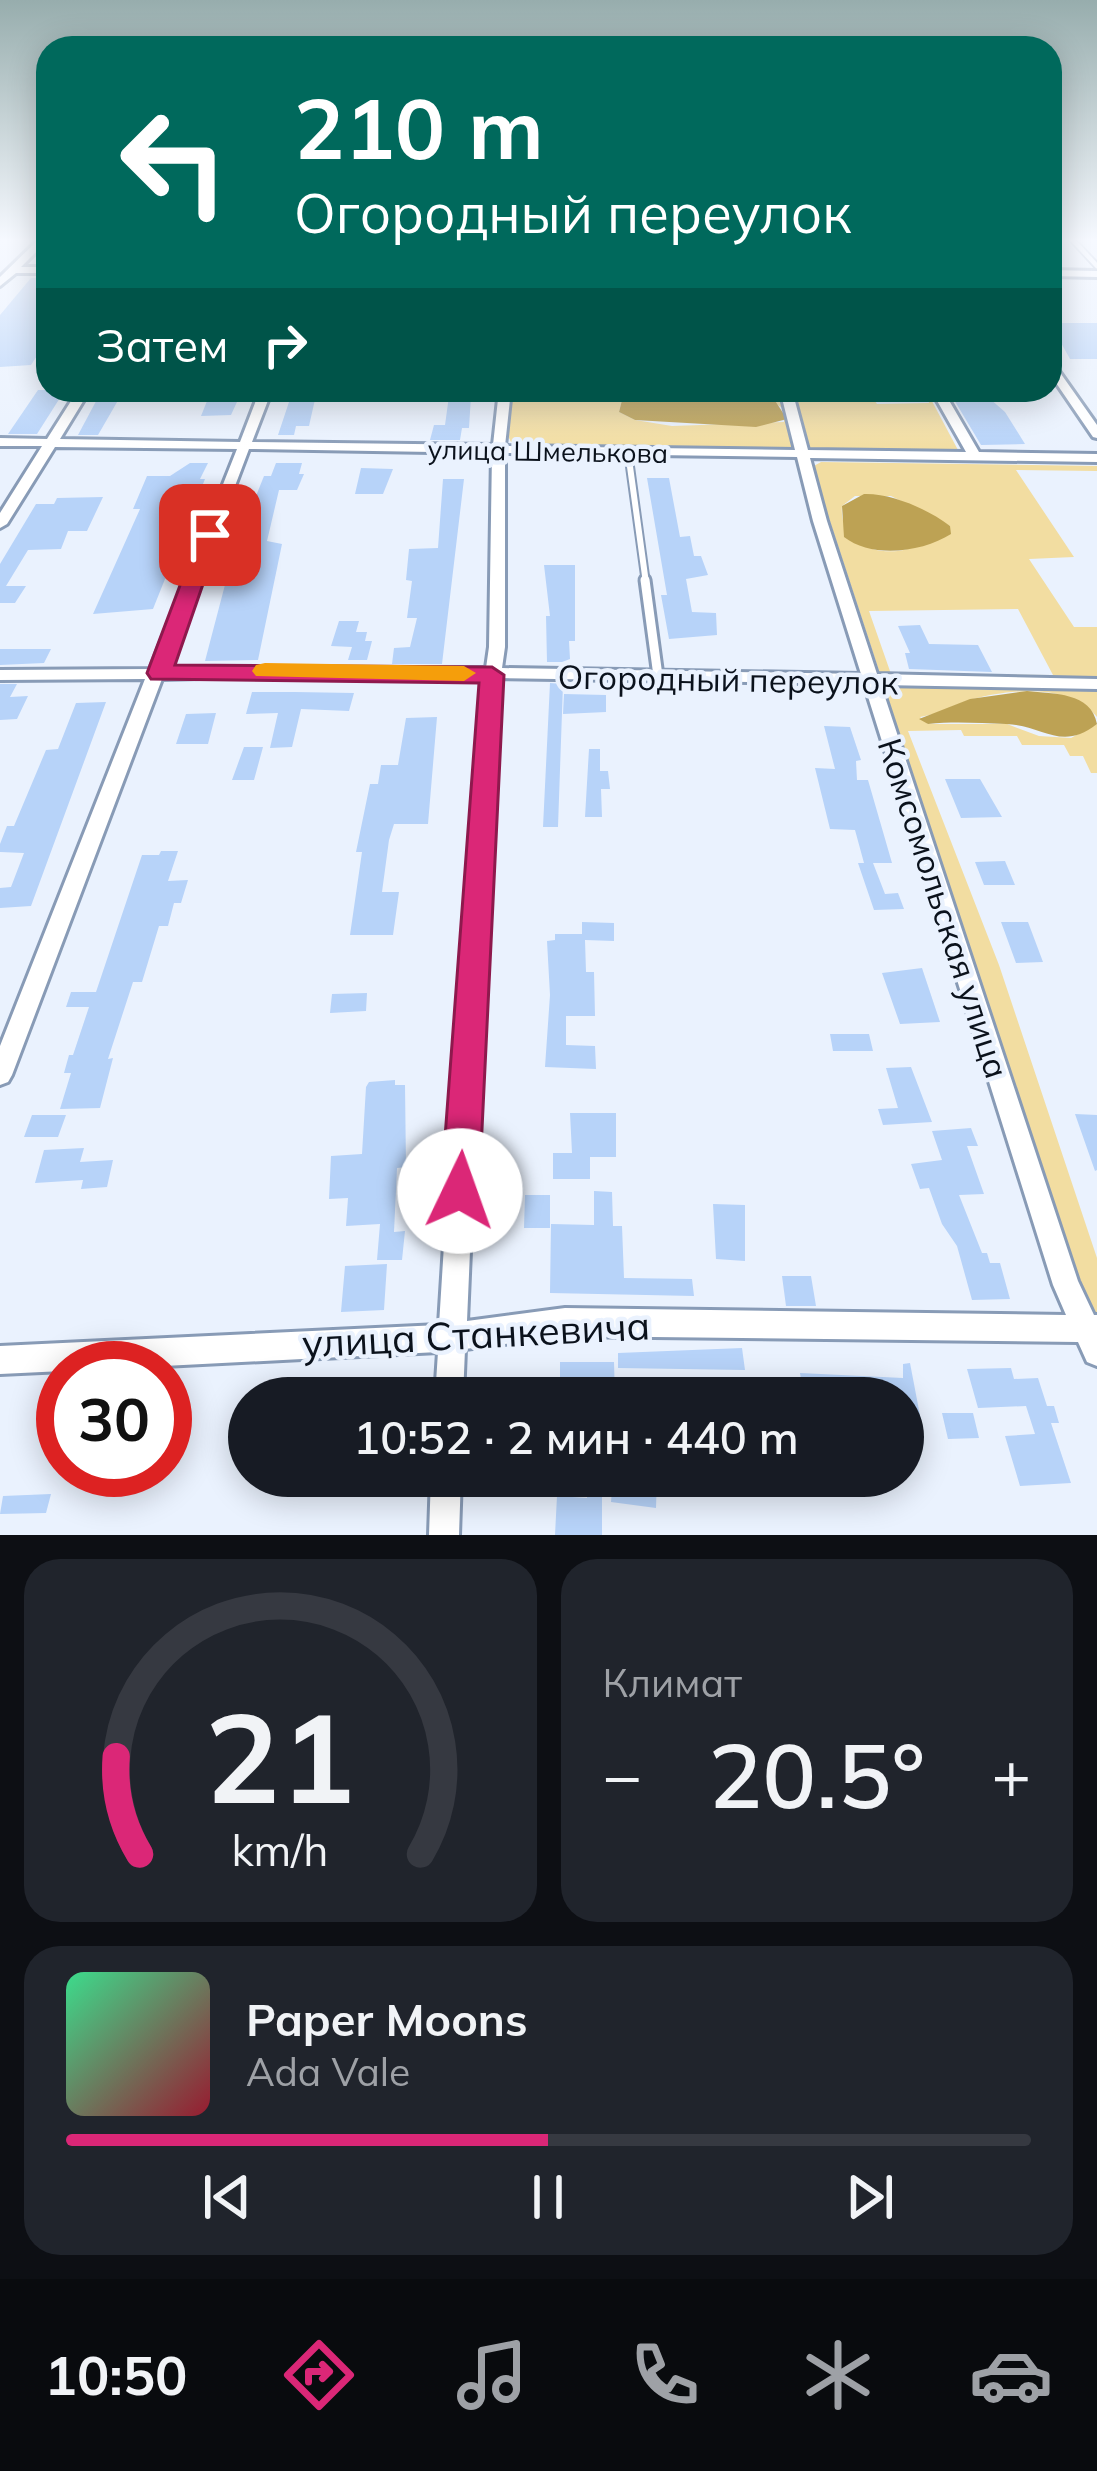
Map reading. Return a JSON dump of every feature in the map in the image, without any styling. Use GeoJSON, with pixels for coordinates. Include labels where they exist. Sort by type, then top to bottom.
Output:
{"type":"FeatureCollection","features":[{"type":"Feature","properties":{"kind":"street"},"geometry":{"type":"LineString","coordinates":[[1062,383],[1097,434]]}},
{"type":"Feature","properties":{"kind":"street"},"geometry":{"type":"LineString","coordinates":[[0,524],[76,402]]}},
{"type":"Feature","properties":{"kind":"street"},"geometry":{"type":"LineString","coordinates":[[0,1075],[160,673],[261,402]]}},
{"type":"Feature","properties":{"kind":"street"},"geometry":{"type":"LineString","coordinates":[[449,1377],[497,647],[504,402]]}},
{"type":"Feature","properties":{"kind":"street","name":"Комсомольская улица"},"geometry":{"type":"LineString","coordinates":[[790,402],[820,521],[1066,1285],[1093,1337]]}},
{"type":"Feature","properties":{"kind":"street"},"geometry":{"type":"LineString","coordinates":[[945,402],[974,455]]}},
{"type":"Feature","properties":{"kind":"street","name":"улица Шмелькова"},"geometry":{"type":"LineString","coordinates":[[0,442],[1097,458]]}},
{"type":"Feature","properties":{"kind":"street","name":"Огородный переулок"},"geometry":{"type":"LineString","coordinates":[[0,675],[658,676],[1096,688]]}},
{"type":"Feature","properties":{"kind":"street","name":"улица Станкевича"},"geometry":{"type":"LineString","coordinates":[[0,1360],[450,1337],[565,1322],[1093,1337]]}},
{"type":"Feature","properties":{"kind":"street"},"geometry":{"type":"LineString","coordinates":[[444,1535],[445,1497]]}},
{"type":"Feature","properties":{"kind":"lane"},"geometry":{"type":"LineString","coordinates":[[628,452],[658,676]]}},
{"type":"Feature","properties":{"kind":"shaded area"},"geometry":{"type":"Polygon","coordinates":[[[511,402],[622,402],[619,412],[635,420],[672,426],[784,422],[784,409],[773,402],[932,402],[958,450],[530,446],[511,442],[511,402]]]}},
{"type":"Feature","properties":{"kind":"shaded area"},"geometry":{"type":"Polygon","coordinates":[[[622,402],[776,402],[787,419],[756,427],[635,420],[619,412],[622,402]]]}},
{"type":"Feature","properties":{"kind":"shaded area"},"geometry":{"type":"Polygon","coordinates":[[[821,462],[1097,466],[1097,471],[1016,470],[1074,557],[1029,559],[1074,627],[1097,627],[1097,681],[881,677],[812,467],[821,462]],[[855,496],[842,506],[842,517],[850,535],[866,547],[905,550],[950,526],[891,496],[855,496]],[[1018,609],[869,611],[891,674],[1053,675],[1018,609]]]}},
{"type":"Feature","properties":{"kind":"shaded area"},"geometry":{"type":"Polygon","coordinates":[[[864,494],[920,508],[950,526],[951,534],[898,550],[855,544],[844,537],[842,506],[864,494]]]}},
{"type":"Feature","properties":{"kind":"shaded area"},"geometry":{"type":"Polygon","coordinates":[[[887,690],[1097,691],[1097,717],[1072,698],[1022,691],[973,699],[920,717],[928,724],[1007,724],[1039,736],[1071,738],[1097,724],[1097,773],[1091,773],[1083,756],[1070,756],[1064,745],[1022,745],[1017,736],[964,736],[961,730],[908,731],[999,965],[1097,1258],[1097,1320],[1090,1320],[885,697],[887,690]]]}},
{"type":"Feature","properties":{"kind":"shaded area"},"geometry":{"type":"Polygon","coordinates":[[[1027,691],[1079,700],[1097,724],[1062,737],[1019,725],[928,724],[919,719],[970,699],[1027,691]]]}},
{"type":"Feature","properties":{"kind":"building"},"geometry":{"type":"Polygon","coordinates":[[[4,310],[36,310],[36,357],[31,365],[0,367],[0,315],[4,310]]]}},
{"type":"Feature","properties":{"kind":"building"},"geometry":{"type":"Polygon","coordinates":[[[1062,323],[1097,323],[1097,359],[1070,359],[1062,345],[1062,323]]]}},
{"type":"Feature","properties":{"kind":"building"},"geometry":{"type":"Polygon","coordinates":[[[36,393],[36,402],[57,402],[37,434],[8,434],[36,393]]]}},
{"type":"Feature","properties":{"kind":"building"},"geometry":{"type":"Polygon","coordinates":[[[96,402],[117,402],[98,435],[78,435],[96,402]]]}},
{"type":"Feature","properties":{"kind":"building"},"geometry":{"type":"Polygon","coordinates":[[[207,402],[237,402],[231,415],[201,416],[207,402]]]}},
{"type":"Feature","properties":{"kind":"building"},"geometry":{"type":"Polygon","coordinates":[[[289,402],[314,402],[309,426],[296,426],[294,435],[278,435],[289,402]]]}},
{"type":"Feature","properties":{"kind":"building"},"geometry":{"type":"Polygon","coordinates":[[[448,402],[471,402],[469,428],[462,428],[460,440],[430,440],[434,425],[445,425],[448,402]]]}},
{"type":"Feature","properties":{"kind":"building"},"geometry":{"type":"Polygon","coordinates":[[[955,402],[994,402],[1025,444],[981,445],[955,402]]]}},
{"type":"Feature","properties":{"kind":"building"},"geometry":{"type":"Polygon","coordinates":[[[190,463],[208,463],[200,479],[205,479],[153,609],[93,614],[140,509],[133,509],[147,476],[170,476],[190,463]]]}},
{"type":"Feature","properties":{"kind":"building"},"geometry":{"type":"Polygon","coordinates":[[[276,463],[302,463],[299,474],[304,474],[297,490],[279,490],[267,541],[282,544],[258,660],[205,661],[237,539],[248,539],[256,496],[276,463]]]}},
{"type":"Feature","properties":{"kind":"building"},"geometry":{"type":"Polygon","coordinates":[[[361,468],[393,469],[383,494],[355,494],[361,468]]]}},
{"type":"Feature","properties":{"kind":"building"},"geometry":{"type":"Polygon","coordinates":[[[647,478],[669,478],[680,537],[690,536],[694,556],[701,556],[708,575],[686,579],[692,612],[716,613],[717,635],[669,639],[661,595],[667,595],[647,478]]]}},
{"type":"Feature","properties":{"kind":"building"},"geometry":{"type":"Polygon","coordinates":[[[443,479],[464,479],[442,664],[392,664],[394,648],[410,647],[417,618],[407,618],[412,581],[406,580],[409,549],[438,548],[443,479]]]}},
{"type":"Feature","properties":{"kind":"building"},"geometry":{"type":"Polygon","coordinates":[[[103,497],[87,531],[68,531],[61,549],[28,550],[6,586],[26,586],[15,603],[0,603],[0,564],[36,504],[54,504],[57,498],[103,497]]]}},
{"type":"Feature","properties":{"kind":"building"},"geometry":{"type":"Polygon","coordinates":[[[544,565],[575,565],[575,641],[569,641],[570,659],[562,662],[547,662],[546,616],[550,616],[544,565]]]}},
{"type":"Feature","properties":{"kind":"building"},"geometry":{"type":"Polygon","coordinates":[[[339,621],[359,621],[356,632],[367,632],[365,641],[372,641],[367,660],[348,660],[352,647],[331,646],[339,621]]]}},
{"type":"Feature","properties":{"kind":"building"},"geometry":{"type":"Polygon","coordinates":[[[920,625],[929,644],[978,645],[992,672],[909,669],[905,653],[910,653],[898,626],[920,625]]]}},
{"type":"Feature","properties":{"kind":"building"},"geometry":{"type":"Polygon","coordinates":[[[0,649],[51,649],[44,663],[0,665],[0,649]]]}},
{"type":"Feature","properties":{"kind":"building"},"geometry":{"type":"Polygon","coordinates":[[[550,683],[563,684],[558,827],[543,827],[550,683]]]}},
{"type":"Feature","properties":{"kind":"building"},"geometry":{"type":"Polygon","coordinates":[[[0,684],[17,684],[10,697],[28,696],[17,719],[0,720],[0,684]]]}},
{"type":"Feature","properties":{"kind":"building"},"geometry":{"type":"Polygon","coordinates":[[[252,692],[354,693],[349,711],[301,709],[292,747],[270,748],[278,713],[246,714],[252,692]]]}},
{"type":"Feature","properties":{"kind":"building"},"geometry":{"type":"Polygon","coordinates":[[[564,694],[606,695],[606,712],[563,714],[564,694]]]}},
{"type":"Feature","properties":{"kind":"building"},"geometry":{"type":"Polygon","coordinates":[[[106,702],[31,906],[0,908],[0,888],[11,887],[24,853],[0,852],[0,844],[7,826],[14,826],[46,750],[58,749],[76,703],[106,702]]]}},
{"type":"Feature","properties":{"kind":"building"},"geometry":{"type":"Polygon","coordinates":[[[216,713],[208,744],[176,744],[186,714],[216,713]]]}},
{"type":"Feature","properties":{"kind":"building"},"geometry":{"type":"Polygon","coordinates":[[[437,717],[428,824],[394,824],[389,840],[382,892],[399,892],[393,935],[350,935],[362,852],[356,852],[370,784],[378,784],[381,765],[398,765],[406,718],[437,717]]]}},
{"type":"Feature","properties":{"kind":"building"},"geometry":{"type":"Polygon","coordinates":[[[824,726],[850,727],[861,760],[856,761],[857,780],[868,780],[892,863],[873,863],[885,894],[898,893],[904,909],[874,910],[858,863],[864,863],[855,830],[830,829],[815,768],[835,769],[824,726]]]}},
{"type":"Feature","properties":{"kind":"building"},"geometry":{"type":"Polygon","coordinates":[[[244,747],[263,747],[254,780],[232,780],[244,747]]]}},
{"type":"Feature","properties":{"kind":"building"},"geometry":{"type":"Polygon","coordinates":[[[589,749],[600,749],[600,771],[608,771],[610,789],[601,789],[602,817],[585,817],[589,749]]]}},
{"type":"Feature","properties":{"kind":"building"},"geometry":{"type":"Polygon","coordinates":[[[945,779],[980,779],[1002,817],[961,818],[945,779]]]}},
{"type":"Feature","properties":{"kind":"building"},"geometry":{"type":"Polygon","coordinates":[[[178,851],[168,881],[188,880],[181,903],[174,903],[168,926],[159,926],[142,982],[133,982],[108,1059],[113,1058],[100,1108],[60,1109],[71,1073],[64,1073],[69,1055],[73,1055],[89,1007],[66,1007],[71,992],[96,992],[142,855],[178,851]]]}},
{"type":"Feature","properties":{"kind":"building"},"geometry":{"type":"Polygon","coordinates":[[[1005,861],[1015,885],[984,885],[975,862],[1005,861]]]}},
{"type":"Feature","properties":{"kind":"building"},"geometry":{"type":"Polygon","coordinates":[[[582,922],[614,923],[614,941],[585,940],[586,972],[594,972],[595,1016],[566,1016],[566,1045],[595,1046],[596,1069],[545,1067],[550,995],[547,941],[555,940],[555,934],[582,934],[582,922]]]}},
{"type":"Feature","properties":{"kind":"building"},"geometry":{"type":"Polygon","coordinates":[[[1001,922],[1028,922],[1043,962],[1016,963],[1001,922]]]}},
{"type":"Feature","properties":{"kind":"building"},"geometry":{"type":"Polygon","coordinates":[[[922,968],[940,1022],[900,1024],[882,973],[922,968]]]}},
{"type":"Feature","properties":{"kind":"building"},"geometry":{"type":"Polygon","coordinates":[[[367,993],[366,1011],[330,1013],[332,994],[367,993]]]}},
{"type":"Feature","properties":{"kind":"building"},"geometry":{"type":"Polygon","coordinates":[[[830,1034],[869,1034],[873,1051],[833,1051],[830,1034]]]}},
{"type":"Feature","properties":{"kind":"building"},"geometry":{"type":"Polygon","coordinates":[[[911,1067],[932,1122],[883,1125],[878,1109],[898,1108],[886,1068],[911,1067]]]}},
{"type":"Feature","properties":{"kind":"building"},"geometry":{"type":"Polygon","coordinates":[[[395,1080],[395,1085],[405,1085],[406,1167],[397,1168],[394,1232],[405,1231],[402,1260],[377,1260],[380,1224],[346,1226],[348,1198],[329,1199],[331,1156],[362,1154],[366,1087],[369,1082],[395,1080]]]}},
{"type":"Feature","properties":{"kind":"building"},"geometry":{"type":"Polygon","coordinates":[[[570,1113],[616,1113],[616,1157],[590,1157],[590,1179],[553,1179],[553,1153],[572,1153],[570,1113]]]}},
{"type":"Feature","properties":{"kind":"building"},"geometry":{"type":"Polygon","coordinates":[[[1075,1114],[1097,1115],[1095,1171],[1075,1114]]]}},
{"type":"Feature","properties":{"kind":"building"},"geometry":{"type":"Polygon","coordinates":[[[32,1115],[66,1115],[58,1137],[24,1137],[32,1115]]]}},
{"type":"Feature","properties":{"kind":"building"},"geometry":{"type":"Polygon","coordinates":[[[971,1128],[978,1146],[967,1146],[984,1194],[959,1195],[982,1253],[987,1253],[990,1263],[1000,1263],[1010,1299],[972,1300],[957,1246],[942,1224],[929,1188],[920,1189],[911,1164],[942,1160],[932,1131],[971,1128]]]}},
{"type":"Feature","properties":{"kind":"building"},"geometry":{"type":"Polygon","coordinates":[[[84,1148],[80,1162],[113,1160],[107,1187],[81,1189],[83,1180],[35,1183],[44,1150],[84,1148]]]}},
{"type":"Feature","properties":{"kind":"building"},"geometry":{"type":"Polygon","coordinates":[[[594,1191],[612,1192],[613,1226],[622,1226],[624,1278],[692,1279],[694,1296],[550,1293],[551,1224],[594,1225],[594,1191]]]}},
{"type":"Feature","properties":{"kind":"building"},"geometry":{"type":"Polygon","coordinates":[[[525,1195],[550,1195],[550,1228],[524,1228],[525,1195]]]}},
{"type":"Feature","properties":{"kind":"building"},"geometry":{"type":"Polygon","coordinates":[[[713,1204],[745,1205],[745,1261],[716,1259],[713,1204]]]}},
{"type":"Feature","properties":{"kind":"building"},"geometry":{"type":"Polygon","coordinates":[[[387,1264],[384,1310],[341,1312],[345,1266],[387,1264]]]}},
{"type":"Feature","properties":{"kind":"building"},"geometry":{"type":"Polygon","coordinates":[[[782,1276],[811,1276],[816,1306],[786,1306],[782,1276]]]}},
{"type":"Feature","properties":{"kind":"building"},"geometry":{"type":"Polygon","coordinates":[[[742,1348],[745,1370],[618,1368],[618,1353],[742,1348]]]}},
{"type":"Feature","properties":{"kind":"building"},"geometry":{"type":"Polygon","coordinates":[[[560,1362],[614,1362],[614,1377],[560,1377],[560,1362]]]}},
{"type":"Feature","properties":{"kind":"building"},"geometry":{"type":"Polygon","coordinates":[[[910,1363],[913,1377],[903,1377],[903,1364],[910,1363]]]}},
{"type":"Feature","properties":{"kind":"building"},"geometry":{"type":"Polygon","coordinates":[[[1011,1368],[1014,1379],[1038,1378],[1047,1406],[1054,1406],[1059,1423],[1051,1423],[1071,1483],[1020,1486],[1005,1436],[1035,1434],[1026,1406],[978,1408],[967,1369],[1011,1368]]]}},
{"type":"Feature","properties":{"kind":"building"},"geometry":{"type":"Polygon","coordinates":[[[800,1373],[882,1377],[801,1377],[800,1373]]]}},
{"type":"Feature","properties":{"kind":"building"},"geometry":{"type":"Polygon","coordinates":[[[942,1413],[973,1413],[979,1438],[948,1439],[942,1413]]]}},
{"type":"Feature","properties":{"kind":"building"},"geometry":{"type":"Polygon","coordinates":[[[3,1496],[50,1497],[46,1513],[0,1514],[3,1496]]]}},
{"type":"Feature","properties":{"kind":"building"},"geometry":{"type":"Polygon","coordinates":[[[557,1497],[602,1497],[602,1535],[555,1535],[557,1497]]]}},
{"type":"Feature","properties":{"kind":"building"},"geometry":{"type":"Polygon","coordinates":[[[611,1497],[656,1497],[656,1508],[611,1502],[611,1497]]]}},
{"type":"Feature","properties":{"kind":"slow traffic"},"geometry":{"type":"LineString","coordinates":[[265,671],[464,673]]}},
{"type":"Feature","properties":{"kind":"route"},"geometry":{"type":"LineString","coordinates":[[210,535],[160,673],[492,675],[460,1191]]}}]}
